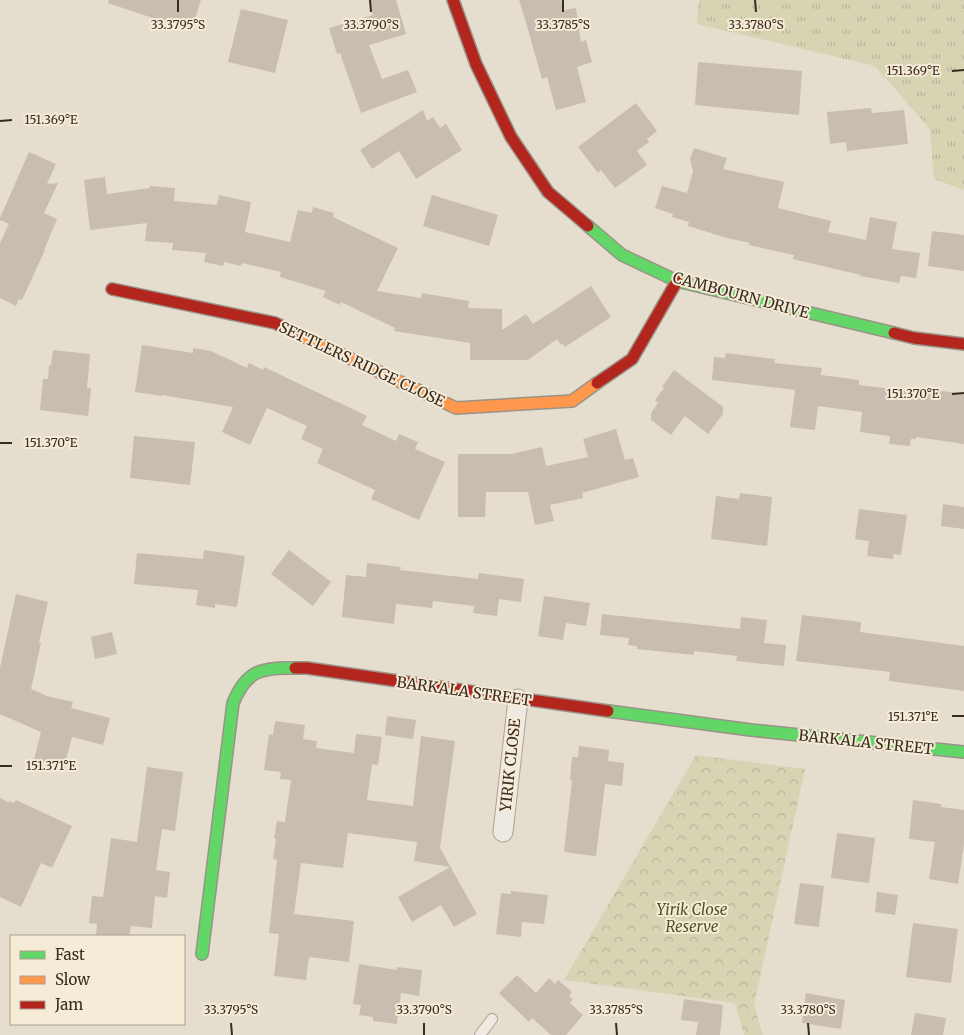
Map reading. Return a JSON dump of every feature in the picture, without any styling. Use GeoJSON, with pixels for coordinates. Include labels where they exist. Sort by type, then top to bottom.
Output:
{"type":"FeatureCollection","features":[{"type":"Feature","properties":{"kind":"street","name":"CAMBOURN DRIVE"},"geometry":{"type":"LineString","coordinates":[[454,0],[476,64],[511,138],[548,192],[622,255],[676,281],[914,338],[964,344]]}},
{"type":"Feature","properties":{"kind":"street","name":"SETTLERS RIDGE CLOSE"},"geometry":{"type":"LineString","coordinates":[[112,289],[275,322],[456,408],[572,401],[632,359],[676,281]]}},
{"type":"Feature","properties":{"kind":"street","name":"BARKALA STREET"},"geometry":{"type":"LineString","coordinates":[[202,954],[233,703],[239,688],[248,676],[260,671],[272,668],[307,668],[751,730],[964,752]]}},
{"type":"Feature","properties":{"kind":"street","name":"YIRIK CLOSE"},"geometry":{"type":"LineString","coordinates":[[503,832],[518,698]]}},
{"type":"Feature","properties":{"kind":"lane"},"geometry":{"type":"LineString","coordinates":[[480,1035],[492,1019]]}},
{"type":"Feature","properties":{"kind":"green space"},"geometry":{"type":"Polygon","coordinates":[[[699,0],[964,0],[964,190],[934,179],[930,129],[875,66],[697,24],[699,0]]]}},
{"type":"Feature","properties":{"kind":"green space","name":"Yirik Close Reserve"},"geometry":{"type":"Polygon","coordinates":[[[696,755],[805,769],[754,1005],[763,1035],[744,1035],[735,1003],[564,980],[696,755]]]}},
{"type":"Feature","properties":{"kind":"building"},"geometry":{"type":"Polygon","coordinates":[[[109,0],[201,0],[191,31],[108,3],[109,0]]]}},
{"type":"Feature","properties":{"kind":"building"},"geometry":{"type":"Polygon","coordinates":[[[369,0],[396,0],[406,34],[369,45],[382,79],[408,70],[417,92],[361,113],[340,53],[337,54],[329,28],[373,15],[369,0]]]}},
{"type":"Feature","properties":{"kind":"building"},"geometry":{"type":"Polygon","coordinates":[[[519,0],[561,0],[563,10],[576,8],[581,42],[586,40],[592,62],[577,67],[586,102],[556,110],[547,77],[542,79],[519,0]]]}},
{"type":"Feature","properties":{"kind":"building"},"geometry":{"type":"Polygon","coordinates":[[[241,9],[288,20],[275,73],[228,62],[241,9]]]}},
{"type":"Feature","properties":{"kind":"building"},"geometry":{"type":"Polygon","coordinates":[[[698,62],[802,71],[799,115],[695,105],[698,62]]]}},
{"type":"Feature","properties":{"kind":"building"},"geometry":{"type":"Polygon","coordinates":[[[636,103],[657,131],[647,139],[649,142],[637,151],[647,165],[615,188],[601,170],[598,173],[578,147],[636,103]]]}},
{"type":"Feature","properties":{"kind":"building"},"geometry":{"type":"Polygon","coordinates":[[[871,108],[872,113],[904,110],[908,144],[847,151],[846,142],[830,144],[827,112],[871,108]]]}},
{"type":"Feature","properties":{"kind":"building"},"geometry":{"type":"Polygon","coordinates":[[[423,110],[427,121],[433,117],[440,128],[446,124],[462,150],[416,179],[399,151],[372,169],[360,150],[423,110]]]}},
{"type":"Feature","properties":{"kind":"building"},"geometry":{"type":"Polygon","coordinates":[[[694,148],[727,158],[723,169],[784,182],[778,208],[831,221],[828,232],[866,240],[870,217],[897,222],[892,249],[920,253],[916,278],[901,276],[899,283],[860,276],[793,259],[794,255],[749,245],[750,243],[688,226],[689,222],[672,217],[673,214],[655,208],[662,186],[687,193],[693,171],[690,159],[694,148]]]}},
{"type":"Feature","properties":{"kind":"building"},"geometry":{"type":"Polygon","coordinates":[[[29,152],[56,164],[47,184],[58,183],[44,213],[57,219],[22,300],[19,299],[16,306],[0,298],[0,243],[9,224],[0,220],[0,218],[29,152]]]}},
{"type":"Feature","properties":{"kind":"building"},"geometry":{"type":"Polygon","coordinates":[[[105,177],[107,194],[150,188],[150,186],[175,188],[174,201],[217,205],[219,195],[251,202],[245,232],[290,242],[298,210],[312,213],[313,207],[334,213],[333,217],[398,248],[377,291],[421,298],[422,293],[469,301],[468,308],[502,309],[502,330],[526,314],[533,324],[591,286],[611,317],[565,347],[557,339],[528,360],[470,360],[470,343],[394,331],[395,328],[341,302],[340,305],[323,297],[326,291],[280,277],[281,272],[242,263],[241,266],[224,262],[223,266],[204,262],[206,253],[172,250],[173,243],[145,241],[147,223],[90,230],[84,180],[105,177]]]}},
{"type":"Feature","properties":{"kind":"building"},"geometry":{"type":"Polygon","coordinates":[[[432,195],[498,215],[489,246],[423,226],[432,195]]]}},
{"type":"Feature","properties":{"kind":"building"},"geometry":{"type":"Polygon","coordinates":[[[932,231],[964,235],[964,271],[928,266],[932,231]]]}},
{"type":"Feature","properties":{"kind":"building"},"geometry":{"type":"Polygon","coordinates":[[[142,345],[193,353],[193,348],[211,351],[247,368],[249,363],[263,370],[264,367],[367,416],[362,425],[396,441],[399,434],[418,442],[415,449],[445,462],[419,520],[371,499],[375,490],[317,463],[323,449],[301,439],[307,426],[267,408],[250,445],[222,432],[233,407],[135,392],[142,345]]]}},
{"type":"Feature","properties":{"kind":"building"},"geometry":{"type":"Polygon","coordinates":[[[53,350],[90,354],[87,388],[91,388],[88,416],[40,410],[43,379],[48,379],[53,350]]]}},
{"type":"Feature","properties":{"kind":"building"},"geometry":{"type":"Polygon","coordinates":[[[726,353],[775,359],[774,363],[822,368],[821,375],[859,380],[859,385],[935,394],[935,390],[964,394],[964,444],[916,437],[916,439],[911,439],[910,446],[889,444],[890,436],[860,432],[862,412],[818,406],[815,430],[790,427],[795,390],[712,380],[714,357],[725,358],[726,353]]]}},
{"type":"Feature","properties":{"kind":"building"},"geometry":{"type":"Polygon","coordinates":[[[674,370],[723,407],[723,414],[708,434],[685,416],[671,435],[651,420],[651,413],[658,403],[655,400],[674,370]]]}},
{"type":"Feature","properties":{"kind":"building"},"geometry":{"type":"Polygon","coordinates":[[[616,429],[625,460],[633,458],[639,477],[582,493],[583,498],[550,505],[554,521],[535,525],[528,492],[486,492],[485,517],[458,517],[458,454],[512,454],[542,447],[546,466],[588,457],[583,439],[616,429]]]}},
{"type":"Feature","properties":{"kind":"building"},"geometry":{"type":"Polygon","coordinates":[[[134,436],[195,442],[190,485],[130,478],[134,436]]]}},
{"type":"Feature","properties":{"kind":"building"},"geometry":{"type":"Polygon","coordinates":[[[740,493],[772,497],[767,546],[711,539],[716,496],[739,499],[740,493]]]}},
{"type":"Feature","properties":{"kind":"building"},"geometry":{"type":"Polygon","coordinates":[[[943,504],[964,507],[964,529],[941,526],[943,504]]]}},
{"type":"Feature","properties":{"kind":"building"},"geometry":{"type":"Polygon","coordinates":[[[859,509],[907,515],[901,555],[894,554],[893,559],[867,556],[869,541],[855,539],[859,509]]]}},
{"type":"Feature","properties":{"kind":"building"},"geometry":{"type":"Polygon","coordinates":[[[204,550],[245,556],[237,607],[215,604],[215,608],[196,605],[198,590],[134,584],[137,553],[203,559],[204,550]]]}},
{"type":"Feature","properties":{"kind":"building"},"geometry":{"type":"Polygon","coordinates":[[[289,550],[331,582],[313,606],[271,574],[289,550]]]}},
{"type":"Feature","properties":{"kind":"building"},"geometry":{"type":"Polygon","coordinates":[[[367,563],[401,567],[400,570],[478,579],[479,573],[524,579],[521,602],[499,599],[497,616],[473,613],[474,606],[433,601],[432,608],[396,604],[394,624],[342,617],[346,575],[366,577],[367,563]]]}},
{"type":"Feature","properties":{"kind":"building"},"geometry":{"type":"Polygon","coordinates":[[[16,594],[48,602],[31,689],[47,696],[73,702],[71,708],[110,718],[103,745],[72,737],[64,767],[34,760],[41,732],[0,714],[0,668],[16,594]]]}},
{"type":"Feature","properties":{"kind":"building"},"geometry":{"type":"Polygon","coordinates":[[[544,596],[590,603],[586,626],[566,623],[563,640],[538,636],[544,596]]]}},
{"type":"Feature","properties":{"kind":"building"},"geometry":{"type":"Polygon","coordinates":[[[602,614],[740,629],[741,617],[767,620],[764,643],[786,645],[784,666],[736,661],[737,656],[694,651],[694,655],[637,649],[637,646],[628,645],[629,638],[600,635],[602,614]]]}},
{"type":"Feature","properties":{"kind":"building"},"geometry":{"type":"Polygon","coordinates":[[[802,615],[861,622],[860,632],[964,646],[964,691],[889,681],[890,672],[796,661],[802,615]]]}},
{"type":"Feature","properties":{"kind":"building"},"geometry":{"type":"Polygon","coordinates":[[[112,632],[117,654],[95,659],[91,637],[112,632]]]}},
{"type":"Feature","properties":{"kind":"building"},"geometry":{"type":"Polygon","coordinates":[[[387,716],[416,720],[413,739],[385,735],[387,716]]]}},
{"type":"Feature","properties":{"kind":"building"},"geometry":{"type":"Polygon","coordinates":[[[275,721],[305,725],[303,739],[317,741],[316,748],[354,753],[356,734],[382,737],[378,765],[372,764],[367,800],[413,806],[421,736],[455,741],[440,848],[477,914],[454,927],[441,905],[412,922],[398,897],[450,867],[414,861],[417,842],[348,833],[343,868],[301,863],[294,914],[354,921],[349,962],[309,957],[306,980],[274,976],[279,934],[269,933],[277,860],[273,859],[276,839],[274,838],[277,821],[285,822],[291,780],[280,779],[281,772],[264,770],[269,734],[273,735],[275,721]]]}},
{"type":"Feature","properties":{"kind":"building"},"geometry":{"type":"Polygon","coordinates":[[[579,746],[609,750],[608,761],[624,763],[622,786],[605,784],[596,856],[564,852],[572,781],[570,780],[572,757],[578,757],[579,746]]]}},
{"type":"Feature","properties":{"kind":"building"},"geometry":{"type":"Polygon","coordinates":[[[147,767],[183,772],[175,831],[162,829],[156,870],[170,872],[167,898],[155,896],[152,928],[131,926],[129,935],[96,935],[97,924],[89,923],[92,896],[103,897],[111,838],[137,842],[147,767]]]}},
{"type":"Feature","properties":{"kind":"building"},"geometry":{"type":"Polygon","coordinates":[[[0,798],[14,803],[16,800],[72,826],[52,868],[41,863],[21,907],[0,897],[0,798]]]}},
{"type":"Feature","properties":{"kind":"building"},"geometry":{"type":"Polygon","coordinates":[[[913,800],[964,810],[964,844],[958,884],[929,879],[935,842],[909,839],[913,800]]]}},
{"type":"Feature","properties":{"kind":"building"},"geometry":{"type":"Polygon","coordinates":[[[837,833],[875,838],[869,883],[831,878],[837,833]]]}},
{"type":"Feature","properties":{"kind":"building"},"geometry":{"type":"Polygon","coordinates":[[[800,883],[824,886],[819,927],[794,924],[800,883]]]}},
{"type":"Feature","properties":{"kind":"building"},"geometry":{"type":"Polygon","coordinates":[[[511,891],[548,895],[544,924],[522,922],[521,937],[496,934],[501,893],[511,894],[511,891]]]}},
{"type":"Feature","properties":{"kind":"building"},"geometry":{"type":"Polygon","coordinates":[[[877,892],[898,895],[895,915],[875,912],[877,892]]]}},
{"type":"Feature","properties":{"kind":"building"},"geometry":{"type":"Polygon","coordinates":[[[913,923],[958,929],[951,983],[906,977],[913,923]]]}},
{"type":"Feature","properties":{"kind":"building"},"geometry":{"type":"Polygon","coordinates":[[[359,964],[397,970],[397,967],[422,970],[419,996],[401,993],[397,1024],[373,1021],[373,1017],[359,1015],[361,1005],[353,1004],[359,964]]]}},
{"type":"Feature","properties":{"kind":"building"},"geometry":{"type":"Polygon","coordinates":[[[517,975],[536,993],[549,978],[555,984],[558,980],[572,992],[569,996],[573,999],[570,1003],[583,1015],[566,1035],[551,1035],[532,1018],[529,1022],[499,993],[517,975]]]}},
{"type":"Feature","properties":{"kind":"building"},"geometry":{"type":"Polygon","coordinates":[[[806,993],[845,1000],[841,1029],[802,1023],[806,993]]]}},
{"type":"Feature","properties":{"kind":"building"},"geometry":{"type":"Polygon","coordinates":[[[684,999],[723,1005],[720,1035],[696,1035],[698,1022],[681,1020],[684,999]]]}},
{"type":"Feature","properties":{"kind":"building"},"geometry":{"type":"Polygon","coordinates":[[[915,1013],[946,1018],[943,1035],[911,1035],[915,1013]]]}},
{"type":"Feature","properties":{"kind":"traffic: fast"},"geometry":{"type":"LineString","coordinates":[[588,226],[622,255],[677,281],[894,333]]}},
{"type":"Feature","properties":{"kind":"traffic: fast"},"geometry":{"type":"LineString","coordinates":[[202,954],[233,703],[243,684],[256,673],[264,670],[295,668]]}},
{"type":"Feature","properties":{"kind":"traffic: fast"},"geometry":{"type":"LineString","coordinates":[[608,711],[751,730],[964,752]]}},
{"type":"Feature","properties":{"kind":"traffic: slow"},"geometry":{"type":"LineString","coordinates":[[296,333],[456,408],[572,401],[597,383]]}},
{"type":"Feature","properties":{"kind":"traffic: jam"},"geometry":{"type":"LineString","coordinates":[[453,0],[476,64],[511,137],[548,192],[588,226]]}},
{"type":"Feature","properties":{"kind":"traffic: jam"},"geometry":{"type":"LineString","coordinates":[[597,383],[632,359],[677,281]]}},
{"type":"Feature","properties":{"kind":"traffic: jam"},"geometry":{"type":"LineString","coordinates":[[112,289],[275,323],[296,333]]}},
{"type":"Feature","properties":{"kind":"traffic: jam"},"geometry":{"type":"LineString","coordinates":[[894,333],[914,338],[964,344]]}},
{"type":"Feature","properties":{"kind":"traffic: jam"},"geometry":{"type":"LineString","coordinates":[[295,668],[307,668],[608,711]]}}]}
